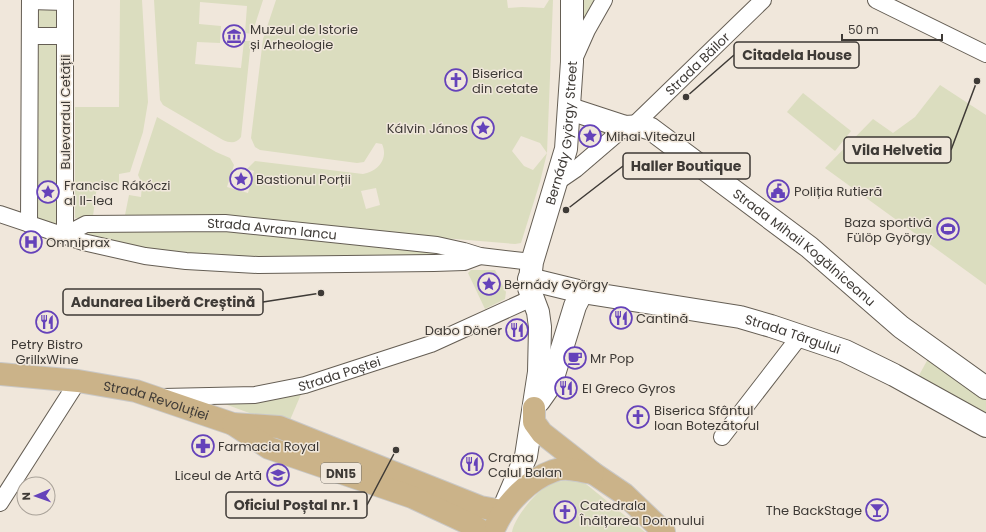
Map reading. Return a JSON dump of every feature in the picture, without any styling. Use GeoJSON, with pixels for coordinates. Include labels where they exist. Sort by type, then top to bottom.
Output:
{"type":"FeatureCollection","features":[{"type":"Feature","properties":{"kind":"main road","name":"DN15"},"geometry":{"type":"LineString","coordinates":[[0,374],[78,381]]}},
{"type":"Feature","properties":{"kind":"main road","name":"Strada Revoluției"},"geometry":{"type":"LineString","coordinates":[[78,381],[136,391],[233,424],[279,428],[480,507],[502,511]]}},
{"type":"Feature","properties":{"kind":"main road"},"geometry":{"type":"LineString","coordinates":[[534,408],[534,422],[542,434],[593,473],[624,494],[664,532]]}},
{"type":"Feature","properties":{"kind":"main road","name":"Strada Revoluției"},"geometry":{"type":"LineString","coordinates":[[233,424],[269,448],[412,497],[468,523],[482,532]]}},
{"type":"Feature","properties":{"kind":"main road"},"geometry":{"type":"LineString","coordinates":[[492,532],[502,511],[530,485],[554,471],[572,469],[593,473]]}},
{"type":"Feature","properties":{"kind":"street","name":"Bernády György Street"},"geometry":{"type":"LineString","coordinates":[[531,280],[566,149],[570,109],[572,62],[572,0]]}},
{"type":"Feature","properties":{"kind":"street"},"geometry":{"type":"LineString","coordinates":[[572,62],[586,30],[604,0]]}},
{"type":"Feature","properties":{"kind":"street","name":"Strada Băilor"},"geometry":{"type":"LineString","coordinates":[[556,182],[576,170],[628,127],[763,0]]}},
{"type":"Feature","properties":{"kind":"street"},"geometry":{"type":"LineString","coordinates":[[878,0],[986,54]]}},
{"type":"Feature","properties":{"kind":"street","name":"Bulevardul Cetății"},"geometry":{"type":"LineString","coordinates":[[29,224],[30,1],[66,1],[65,235]]}},
{"type":"Feature","properties":{"kind":"street","name":"Bulevardul Cetății"},"geometry":{"type":"LineString","coordinates":[[30,36],[65,36]]}},
{"type":"Feature","properties":{"kind":"street","name":"Strada Mihail Kogălniceanu"},"geometry":{"type":"LineString","coordinates":[[570,109],[628,127],[642,126],[651,129],[809,247],[901,327],[986,388]]}},
{"type":"Feature","properties":{"kind":"street","name":"Strada Avram Iancu"},"geometry":{"type":"LineString","coordinates":[[0,214],[89,244],[145,256],[223,264],[434,263],[464,262],[480,256]]}},
{"type":"Feature","properties":{"kind":"street","name":"Strada Avram Iancu"},"geometry":{"type":"LineString","coordinates":[[65,235],[86,224],[225,223],[437,245],[480,256],[531,280]]}},
{"type":"Feature","properties":{"kind":"street"},"geometry":{"type":"LineString","coordinates":[[502,511],[526,456],[539,372],[540,345],[538,312],[531,280]]}},
{"type":"Feature","properties":{"kind":"street","name":"Strada Târgului"},"geometry":{"type":"LineString","coordinates":[[531,280],[582,292],[740,317],[800,336],[845,351],[986,426]]}},
{"type":"Feature","properties":{"kind":"street","name":"Strada Poștei"},"geometry":{"type":"LineString","coordinates":[[155,397],[255,395],[306,385],[431,344],[531,280]]}},
{"type":"Feature","properties":{"kind":"street"},"geometry":{"type":"LineString","coordinates":[[534,408],[551,384],[575,306],[582,292]]}},
{"type":"Feature","properties":{"kind":"street"},"geometry":{"type":"LineString","coordinates":[[722,437],[800,336]]}},
{"type":"Feature","properties":{"kind":"street"},"geometry":{"type":"LineString","coordinates":[[0,503],[78,381]]}},
{"type":"Feature","properties":{"kind":"green space"},"geometry":{"type":"Polygon","coordinates":[[[30,0],[65,0],[65,235],[29,224],[30,0]]]}},
{"type":"Feature","properties":{"kind":"green space"},"geometry":{"type":"Polygon","coordinates":[[[120,0],[142,0],[148,102],[143,132],[130,172],[119,174],[119,185],[97,186],[93,216],[125,215],[129,195],[141,197],[142,184],[138,175],[157,117],[216,152],[230,158],[234,165],[227,187],[248,193],[254,171],[247,169],[255,161],[363,174],[368,173],[377,168],[383,160],[384,150],[382,144],[376,143],[364,162],[357,163],[260,150],[255,147],[251,138],[263,39],[276,0],[507,0],[508,8],[544,8],[549,0],[553,0],[547,153],[540,182],[521,243],[515,244],[346,230],[233,217],[75,218],[75,107],[119,107],[120,0]],[[521,136],[512,151],[524,166],[533,170],[547,153],[540,143],[521,136]],[[376,188],[361,191],[366,209],[380,205],[376,188]]]}},
{"type":"Feature","properties":{"kind":"green space"},"geometry":{"type":"Polygon","coordinates":[[[154,0],[263,0],[252,34],[245,33],[247,6],[200,2],[199,24],[221,26],[220,43],[197,42],[195,64],[241,68],[244,41],[251,41],[241,137],[237,141],[230,142],[223,140],[163,105],[160,100],[154,0]]]}},
{"type":"Feature","properties":{"kind":"green space"},"geometry":{"type":"Polygon","coordinates":[[[583,0],[596,0],[583,26],[583,0]]]}},
{"type":"Feature","properties":{"kind":"green space","name":"Baza sportivă Fülöp György"},"geometry":{"type":"Polygon","coordinates":[[[940,85],[986,115],[986,285],[825,168],[873,119],[893,133],[915,117],[940,85]]]}},
{"type":"Feature","properties":{"kind":"green space"},"geometry":{"type":"Polygon","coordinates":[[[803,93],[851,131],[835,151],[787,112],[803,93]]]}},
{"type":"Feature","properties":{"kind":"green space"},"geometry":{"type":"Polygon","coordinates":[[[585,125],[604,132],[589,147],[583,146],[585,125]]]}},
{"type":"Feature","properties":{"kind":"green space"},"geometry":{"type":"Polygon","coordinates":[[[90,230],[228,230],[447,253],[447,258],[224,258],[147,250],[90,237],[88,233],[90,230]]]}},
{"type":"Feature","properties":{"kind":"green space"},"geometry":{"type":"Polygon","coordinates":[[[471,270],[495,270],[506,292],[505,299],[485,309],[468,273],[471,270]]]}},
{"type":"Feature","properties":{"kind":"green space"},"geometry":{"type":"Polygon","coordinates":[[[929,357],[986,396],[986,414],[917,379],[929,357]]]}},
{"type":"Feature","properties":{"kind":"green space"},"geometry":{"type":"Polygon","coordinates":[[[302,392],[287,427],[214,400],[266,401],[302,392]]]}},
{"type":"Feature","properties":{"kind":"green space"},"geometry":{"type":"Polygon","coordinates":[[[575,480],[586,484],[645,532],[512,532],[521,512],[545,487],[556,482],[575,480]]]}},
{"type":"Feature","properties":{"kind":"place","name":"Muzeul de Istorie și Arheologie"},"geometry":{"type":"Point","coordinates":[234,36]}},
{"type":"Feature","properties":{"kind":"place","name":"Biserica din cetate"},"geometry":{"type":"Point","coordinates":[456,80]}},
{"type":"Feature","properties":{"kind":"place","name":"Vila Helvetia"},"geometry":{"type":"Point","coordinates":[977,81]}},
{"type":"Feature","properties":{"kind":"place","name":"Citadela House"},"geometry":{"type":"Point","coordinates":[686,97]}},
{"type":"Feature","properties":{"kind":"place","name":"Kálvin János"},"geometry":{"type":"Point","coordinates":[483,128]}},
{"type":"Feature","properties":{"kind":"place","name":"Mihai Viteazul"},"geometry":{"type":"Point","coordinates":[590,136]}},
{"type":"Feature","properties":{"kind":"place","name":"Bastionul Porții"},"geometry":{"type":"Point","coordinates":[241,179]}},
{"type":"Feature","properties":{"kind":"place","name":"Poliția Rutieră"},"geometry":{"type":"Point","coordinates":[778,191]}},
{"type":"Feature","properties":{"kind":"place","name":"Francisc Rákóczi al II-lea"},"geometry":{"type":"Point","coordinates":[48,192]}},
{"type":"Feature","properties":{"kind":"place","name":"Haller Boutique"},"geometry":{"type":"Point","coordinates":[566,210]}},
{"type":"Feature","properties":{"kind":"place","name":"Baza sportivă Fülöp György"},"geometry":{"type":"Point","coordinates":[948,229]}},
{"type":"Feature","properties":{"kind":"place","name":"Omniprax"},"geometry":{"type":"Point","coordinates":[31,242]}},
{"type":"Feature","properties":{"kind":"place","name":"Bernády György"},"geometry":{"type":"Point","coordinates":[489,284]}},
{"type":"Feature","properties":{"kind":"place","name":"Adunarea Liberă Creștină"},"geometry":{"type":"Point","coordinates":[321,293]}},
{"type":"Feature","properties":{"kind":"place","name":"Cantină"},"geometry":{"type":"Point","coordinates":[621,318]}},
{"type":"Feature","properties":{"kind":"place","name":"Petry Bistro GrillxWine"},"geometry":{"type":"Point","coordinates":[47,322]}},
{"type":"Feature","properties":{"kind":"place","name":"Dabo Döner"},"geometry":{"type":"Point","coordinates":[517,330]}},
{"type":"Feature","properties":{"kind":"place","name":"Mr Pop"},"geometry":{"type":"Point","coordinates":[575,358]}},
{"type":"Feature","properties":{"kind":"place","name":"El Greco Gyros"},"geometry":{"type":"Point","coordinates":[566,388]}},
{"type":"Feature","properties":{"kind":"place","name":"Biserica Sfântul Ioan Botezătorul"},"geometry":{"type":"Point","coordinates":[638,417]}},
{"type":"Feature","properties":{"kind":"place","name":"Farmacia Royal"},"geometry":{"type":"Point","coordinates":[203,446]}},
{"type":"Feature","properties":{"kind":"place","name":"Oficiul Poștal nr. 1"},"geometry":{"type":"Point","coordinates":[396,450]}},
{"type":"Feature","properties":{"kind":"place","name":"Crama Calul Balan"},"geometry":{"type":"Point","coordinates":[472,464]}},
{"type":"Feature","properties":{"kind":"place","name":"Liceul de Artă"},"geometry":{"type":"Point","coordinates":[278,475]}},
{"type":"Feature","properties":{"kind":"place","name":"The BackStage"},"geometry":{"type":"Point","coordinates":[877,510]}},
{"type":"Feature","properties":{"kind":"place","name":"Catedrala Înălțarea Domnului"},"geometry":{"type":"Point","coordinates":[565,512]}}]}
